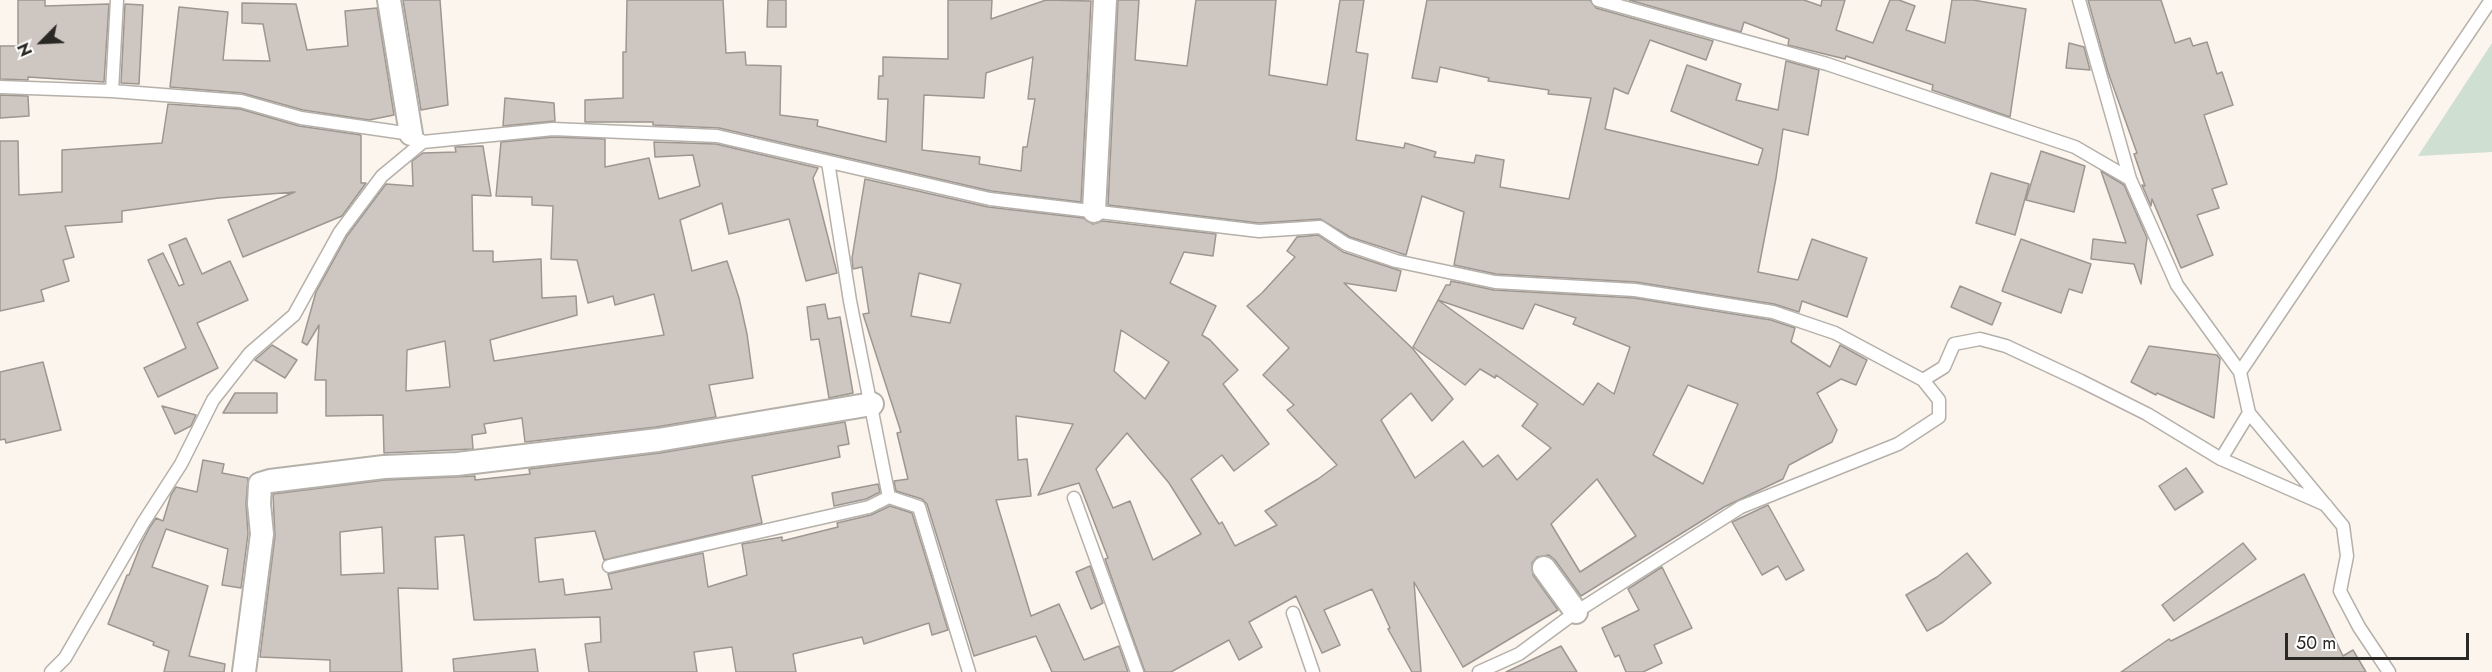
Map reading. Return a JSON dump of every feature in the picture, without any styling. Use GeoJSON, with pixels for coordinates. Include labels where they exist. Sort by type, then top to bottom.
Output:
{"type":"FeatureCollection","features":[{"type":"Feature","properties":{"kind":"street"},"geometry":{"type":"LineString","coordinates":[[389,0],[417,138]]}},
{"type":"Feature","properties":{"kind":"street"},"geometry":{"type":"LineString","coordinates":[[1094,211],[1104,0]]}},
{"type":"Feature","properties":{"kind":"street"},"geometry":{"type":"LineString","coordinates":[[243,672],[262,534],[260,484],[384,467],[457,464],[658,440],[872,404]]}},
{"type":"Feature","properties":{"kind":"street"},"geometry":{"type":"LineString","coordinates":[[1544,568],[1576,612]]}},
{"type":"Feature","properties":{"kind":"lane"},"geometry":{"type":"LineString","coordinates":[[112,91],[117,0]]}},
{"type":"Feature","properties":{"kind":"lane"},"geometry":{"type":"LineString","coordinates":[[1598,0],[1827,64],[2075,147],[2130,179]]}},
{"type":"Feature","properties":{"kind":"lane"},"geometry":{"type":"LineString","coordinates":[[2079,0],[2130,179],[2177,285],[2240,372],[2249,413],[2343,526],[2347,556],[2340,591],[2359,627],[2389,672]]}},
{"type":"Feature","properties":{"kind":"lane"},"geometry":{"type":"LineString","coordinates":[[2240,372],[2491,0]]}},
{"type":"Feature","properties":{"kind":"lane"},"geometry":{"type":"LineString","coordinates":[[0,87],[112,91],[241,101],[301,118],[417,138],[553,129],[717,136],[990,199],[1259,231],[1320,227],[1346,244],[1396,261],[1494,282],[1635,290],[1773,312],[1835,333],[1923,380],[1939,400],[1940,417],[1898,444],[1741,507],[1576,612],[1519,654],[1479,672]]}},
{"type":"Feature","properties":{"kind":"lane"},"geometry":{"type":"LineString","coordinates":[[51,672],[65,658],[143,524],[181,464],[213,400],[250,353],[294,315],[340,232],[382,176],[417,138]]}},
{"type":"Feature","properties":{"kind":"lane"},"geometry":{"type":"LineString","coordinates":[[828,162],[850,300],[889,497]]}},
{"type":"Feature","properties":{"kind":"lane"},"geometry":{"type":"LineString","coordinates":[[1923,380],[1944,367],[1954,344],[1980,339],[2006,346],[2147,414],[2221,459],[2326,505]]}},
{"type":"Feature","properties":{"kind":"lane"},"geometry":{"type":"LineString","coordinates":[[2221,459],[2249,413]]}},
{"type":"Feature","properties":{"kind":"lane"},"geometry":{"type":"LineString","coordinates":[[609,566],[869,507],[889,497],[919,507],[969,672]]}},
{"type":"Feature","properties":{"kind":"lane"},"geometry":{"type":"LineString","coordinates":[[1074,498],[1137,672]]}},
{"type":"Feature","properties":{"kind":"lane"},"geometry":{"type":"LineString","coordinates":[[1293,613],[1313,672]]}},
{"type":"Feature","properties":{"kind":"green space"},"geometry":{"type":"Polygon","coordinates":[[[2492,43],[2492,152],[2418,156],[2492,43]]]}},
{"type":"Feature","properties":{"kind":"building"},"geometry":{"type":"Polygon","coordinates":[[[18,0],[45,0],[45,6],[109,4],[104,82],[28,77],[28,80],[0,79],[0,46],[18,46],[18,0]]]}},
{"type":"Feature","properties":{"kind":"building"},"geometry":{"type":"Polygon","coordinates":[[[403,0],[440,0],[448,105],[421,110],[403,0]]]}},
{"type":"Feature","properties":{"kind":"building"},"geometry":{"type":"Polygon","coordinates":[[[627,0],[723,0],[726,53],[745,52],[746,65],[781,66],[780,115],[818,120],[817,126],[886,142],[888,99],[878,99],[879,76],[883,76],[883,57],[948,59],[948,0],[992,0],[991,19],[1046,0],[1091,1],[1081,202],[991,191],[719,128],[653,125],[653,122],[585,122],[585,100],[623,98],[623,52],[626,52],[627,0]],[[1033,57],[986,73],[984,98],[924,95],[922,150],[980,157],[979,164],[1021,171],[1023,147],[1027,147],[1035,99],[1028,99],[1033,57]]]}},
{"type":"Feature","properties":{"kind":"building"},"geometry":{"type":"Polygon","coordinates":[[[768,0],[786,0],[786,27],[767,27],[768,0]]]}},
{"type":"Feature","properties":{"kind":"building"},"geometry":{"type":"Polygon","coordinates":[[[1118,0],[1139,0],[1135,60],[1187,66],[1196,0],[1276,0],[1269,75],[1327,85],[1340,0],[1364,0],[1356,52],[1368,54],[1356,140],[1404,148],[1405,143],[1436,152],[1434,157],[1474,163],[1476,155],[1504,160],[1500,187],[1569,199],[1591,98],[1548,94],[1549,90],[1488,81],[1489,78],[1440,67],[1437,82],[1412,78],[1427,0],[1590,0],[1596,8],[1713,41],[1706,60],[1650,40],[1628,94],[1614,88],[1605,129],[1758,165],[1763,149],[1671,111],[1687,65],[1741,84],[1736,100],[1778,110],[1786,61],[1819,70],[1808,135],[1783,129],[1758,272],[1798,280],[1812,239],[1867,258],[1847,317],[1802,301],[1799,312],[1774,304],[1636,282],[1496,274],[1454,265],[1464,212],[1422,196],[1406,255],[1350,237],[1320,219],[1259,223],[1108,205],[1118,0]]]}},
{"type":"Feature","properties":{"kind":"building"},"geometry":{"type":"Polygon","coordinates":[[[1629,0],[1804,0],[1821,6],[1822,0],[1845,0],[1836,30],[1873,43],[1890,0],[1899,0],[1915,6],[1906,30],[1945,43],[1952,0],[1973,0],[2026,9],[2010,117],[1932,90],[1933,85],[1846,56],[1845,59],[1788,45],[1789,39],[1744,22],[1741,32],[1629,0]]]}},
{"type":"Feature","properties":{"kind":"building"},"geometry":{"type":"Polygon","coordinates":[[[2088,0],[2161,0],[2175,43],[2190,38],[2193,46],[2207,42],[2217,74],[2222,72],[2233,105],[2204,115],[2227,184],[2212,189],[2219,208],[2197,215],[2213,255],[2181,268],[2152,199],[2151,206],[2142,185],[2145,186],[2134,154],[2137,153],[2108,72],[2088,0]]]}},
{"type":"Feature","properties":{"kind":"building"},"geometry":{"type":"Polygon","coordinates":[[[242,3],[296,4],[307,50],[348,46],[345,11],[377,8],[394,115],[369,120],[303,110],[242,93],[170,87],[179,7],[228,12],[223,60],[270,61],[263,24],[242,23],[242,3]]]}},
{"type":"Feature","properties":{"kind":"building"},"geometry":{"type":"Polygon","coordinates":[[[125,4],[143,5],[139,84],[121,83],[125,4]]]}},
{"type":"Feature","properties":{"kind":"building"},"geometry":{"type":"Polygon","coordinates":[[[2069,43],[2084,47],[2090,70],[2066,68],[2069,43]]]}},
{"type":"Feature","properties":{"kind":"building"},"geometry":{"type":"Polygon","coordinates":[[[0,95],[28,96],[29,116],[0,118],[0,95]]]}},
{"type":"Feature","properties":{"kind":"building"},"geometry":{"type":"Polygon","coordinates":[[[505,98],[554,103],[555,121],[503,126],[505,98]]]}},
{"type":"Feature","properties":{"kind":"building"},"geometry":{"type":"Polygon","coordinates":[[[168,104],[240,109],[299,126],[361,135],[361,183],[366,183],[342,216],[243,257],[228,220],[295,192],[219,198],[122,211],[122,222],[65,226],[74,257],[63,260],[69,281],[41,290],[44,301],[0,311],[0,141],[18,141],[19,195],[62,192],[62,150],[162,143],[168,104]]]}},
{"type":"Feature","properties":{"kind":"building"},"geometry":{"type":"Polygon","coordinates":[[[553,137],[605,139],[605,167],[649,158],[659,199],[700,186],[693,155],[655,157],[654,142],[716,144],[818,168],[813,178],[837,273],[806,281],[789,219],[729,234],[722,203],[680,220],[692,271],[727,261],[747,334],[753,378],[709,385],[716,417],[656,427],[525,442],[522,418],[484,424],[486,433],[472,435],[473,449],[384,453],[383,415],[326,416],[326,380],[315,380],[319,325],[307,345],[302,342],[316,292],[347,236],[386,184],[413,186],[412,161],[423,153],[456,152],[455,147],[483,146],[491,196],[472,195],[473,251],[493,251],[493,262],[541,259],[542,298],[576,296],[577,315],[490,340],[494,361],[664,335],[654,294],[615,305],[613,296],[588,303],[577,260],[551,259],[553,206],[532,205],[532,197],[496,196],[501,142],[553,137]],[[445,341],[407,350],[406,391],[450,387],[445,341]]]}},
{"type":"Feature","properties":{"kind":"building"},"geometry":{"type":"Polygon","coordinates":[[[2041,151],[2085,166],[2074,212],[2026,200],[2041,151]]]}},
{"type":"Feature","properties":{"kind":"building"},"geometry":{"type":"Polygon","coordinates":[[[2101,171],[2124,185],[2147,238],[2141,284],[2134,264],[2091,259],[2093,239],[2126,243],[2101,171]]]}},
{"type":"Feature","properties":{"kind":"building"},"geometry":{"type":"Polygon","coordinates":[[[1991,173],[2029,184],[2015,235],[1976,223],[1991,173]]]}},
{"type":"Feature","properties":{"kind":"building"},"geometry":{"type":"Polygon","coordinates":[[[865,179],[988,207],[1083,218],[1093,224],[1103,221],[1216,234],[1213,256],[1184,252],[1170,283],[1216,306],[1202,335],[1210,340],[1238,370],[1223,384],[1269,444],[1234,471],[1222,455],[1191,479],[1219,524],[1222,522],[1235,546],[1277,525],[1265,511],[1337,465],[1287,410],[1294,405],[1263,375],[1289,348],[1247,306],[1295,257],[1287,251],[1297,237],[1318,235],[1343,252],[1401,271],[1396,291],[1344,283],[1413,349],[1453,399],[1432,421],[1411,393],[1381,420],[1415,478],[1463,441],[1483,467],[1498,455],[1517,480],[1551,448],[1522,426],[1538,404],[1496,375],[1495,378],[1480,369],[1465,385],[1413,347],[1438,300],[1446,285],[1450,285],[1451,281],[1494,290],[1634,298],[1771,320],[1795,328],[1791,342],[1830,367],[1840,345],[1867,360],[1856,385],[1841,379],[1817,393],[1837,430],[1832,442],[1789,465],[1783,479],[1724,507],[1581,596],[1555,560],[1549,555],[1537,557],[1532,563],[1533,575],[1558,610],[1463,667],[1414,582],[1421,672],[1412,672],[1388,629],[1390,628],[1372,589],[1324,610],[1340,645],[1322,653],[1296,596],[1249,622],[1262,647],[1239,660],[1229,640],[1171,672],[1145,672],[1105,559],[1108,558],[1079,483],[1038,495],[1073,424],[1016,416],[1018,460],[1027,459],[1031,496],[996,500],[1031,616],[1059,604],[1084,660],[1119,646],[1128,672],[1052,672],[1036,636],[974,656],[927,504],[922,499],[896,491],[894,481],[908,479],[897,433],[901,432],[863,314],[869,313],[862,267],[853,269],[852,258],[865,179]],[[919,273],[911,316],[950,323],[961,284],[919,273]],[[1438,300],[1583,405],[1598,383],[1614,394],[1630,347],[1573,324],[1576,318],[1535,304],[1523,329],[1438,300]],[[1121,330],[1114,371],[1145,399],[1169,362],[1121,330]],[[1688,385],[1653,455],[1703,484],[1738,404],[1688,385]],[[1127,433],[1096,469],[1113,508],[1130,501],[1153,560],[1201,534],[1169,483],[1127,433]],[[1597,479],[1551,524],[1580,572],[1636,536],[1597,479]]]}},
{"type":"Feature","properties":{"kind":"building"},"geometry":{"type":"Polygon","coordinates":[[[186,238],[202,274],[230,261],[248,300],[197,323],[218,368],[158,397],[144,368],[186,348],[148,260],[163,253],[179,286],[184,284],[169,245],[186,238]]]}},
{"type":"Feature","properties":{"kind":"building"},"geometry":{"type":"Polygon","coordinates":[[[2021,239],[2091,264],[2082,293],[2069,289],[2061,313],[2002,291],[2021,239]]]}},
{"type":"Feature","properties":{"kind":"building"},"geometry":{"type":"Polygon","coordinates":[[[1960,286],[2001,303],[1992,325],[1951,307],[1960,286]]]}},
{"type":"Feature","properties":{"kind":"building"},"geometry":{"type":"Polygon","coordinates":[[[825,304],[828,319],[840,317],[853,393],[829,398],[819,339],[811,340],[807,307],[825,304]]]}},
{"type":"Feature","properties":{"kind":"building"},"geometry":{"type":"Polygon","coordinates":[[[272,345],[297,360],[285,378],[255,360],[272,345]]]}},
{"type":"Feature","properties":{"kind":"building"},"geometry":{"type":"Polygon","coordinates":[[[2149,346],[2217,355],[2220,359],[2214,418],[2157,393],[2156,395],[2131,382],[2149,346]]]}},
{"type":"Feature","properties":{"kind":"building"},"geometry":{"type":"Polygon","coordinates":[[[43,362],[61,430],[6,443],[5,439],[0,440],[0,372],[43,362]]]}},
{"type":"Feature","properties":{"kind":"building"},"geometry":{"type":"Polygon","coordinates":[[[235,393],[277,393],[277,413],[223,413],[235,393]]]}},
{"type":"Feature","properties":{"kind":"building"},"geometry":{"type":"Polygon","coordinates":[[[162,406],[196,415],[191,426],[175,434],[162,406]]]}},
{"type":"Feature","properties":{"kind":"building"},"geometry":{"type":"Polygon","coordinates":[[[845,422],[849,444],[838,446],[840,457],[752,476],[762,523],[604,560],[595,531],[535,538],[539,582],[563,579],[565,595],[612,589],[608,574],[703,553],[708,587],[747,575],[742,544],[782,537],[782,541],[838,527],[837,523],[871,515],[890,506],[912,513],[948,630],[932,635],[929,623],[864,644],[862,637],[793,654],[796,672],[736,672],[732,647],[694,652],[697,672],[589,672],[585,644],[601,642],[600,617],[474,620],[464,535],[435,537],[438,589],[398,588],[402,672],[330,672],[330,660],[260,657],[275,536],[273,494],[385,480],[475,476],[475,480],[530,474],[529,469],[660,453],[845,422]],[[382,527],[340,532],[341,575],[384,573],[382,527]]]}},
{"type":"Feature","properties":{"kind":"building"},"geometry":{"type":"Polygon","coordinates":[[[203,460],[224,464],[222,473],[248,478],[246,503],[248,534],[241,588],[222,585],[228,549],[166,529],[152,567],[208,586],[189,656],[225,664],[224,672],[164,672],[169,651],[153,645],[154,642],[108,624],[127,575],[129,575],[150,527],[156,518],[163,521],[171,495],[176,487],[197,492],[203,460]]]}},
{"type":"Feature","properties":{"kind":"building"},"geometry":{"type":"Polygon","coordinates":[[[2186,468],[2203,492],[2175,510],[2159,486],[2186,468]]]}},
{"type":"Feature","properties":{"kind":"building"},"geometry":{"type":"Polygon","coordinates":[[[878,484],[880,492],[866,499],[834,506],[832,493],[878,484]]]}},
{"type":"Feature","properties":{"kind":"building"},"geometry":{"type":"Polygon","coordinates":[[[1768,505],[1804,570],[1786,580],[1778,566],[1762,575],[1732,522],[1768,505]]]}},
{"type":"Feature","properties":{"kind":"building"},"geometry":{"type":"Polygon","coordinates":[[[2243,543],[2256,559],[2174,621],[2162,605],[2243,543]]]}},
{"type":"Feature","properties":{"kind":"building"},"geometry":{"type":"Polygon","coordinates":[[[1967,553],[1991,583],[1943,622],[1927,631],[1906,595],[1937,577],[1967,553]]]}},
{"type":"Feature","properties":{"kind":"building"},"geometry":{"type":"Polygon","coordinates":[[[1090,566],[1103,603],[1091,609],[1076,572],[1090,566]]]}},
{"type":"Feature","properties":{"kind":"building"},"geometry":{"type":"Polygon","coordinates":[[[1662,567],[1692,628],[1654,645],[1662,663],[1643,672],[1626,672],[1619,655],[1615,657],[1602,628],[1639,610],[1628,589],[1662,567]]]}},
{"type":"Feature","properties":{"kind":"building"},"geometry":{"type":"Polygon","coordinates":[[[2304,574],[2343,656],[2353,650],[2366,672],[2121,672],[2169,639],[2171,641],[2304,574]]]}},
{"type":"Feature","properties":{"kind":"building"},"geometry":{"type":"Polygon","coordinates":[[[1561,646],[1577,672],[1506,672],[1561,646]]]}},
{"type":"Feature","properties":{"kind":"building"},"geometry":{"type":"Polygon","coordinates":[[[535,649],[538,672],[454,672],[453,659],[535,649]]]}}]}
